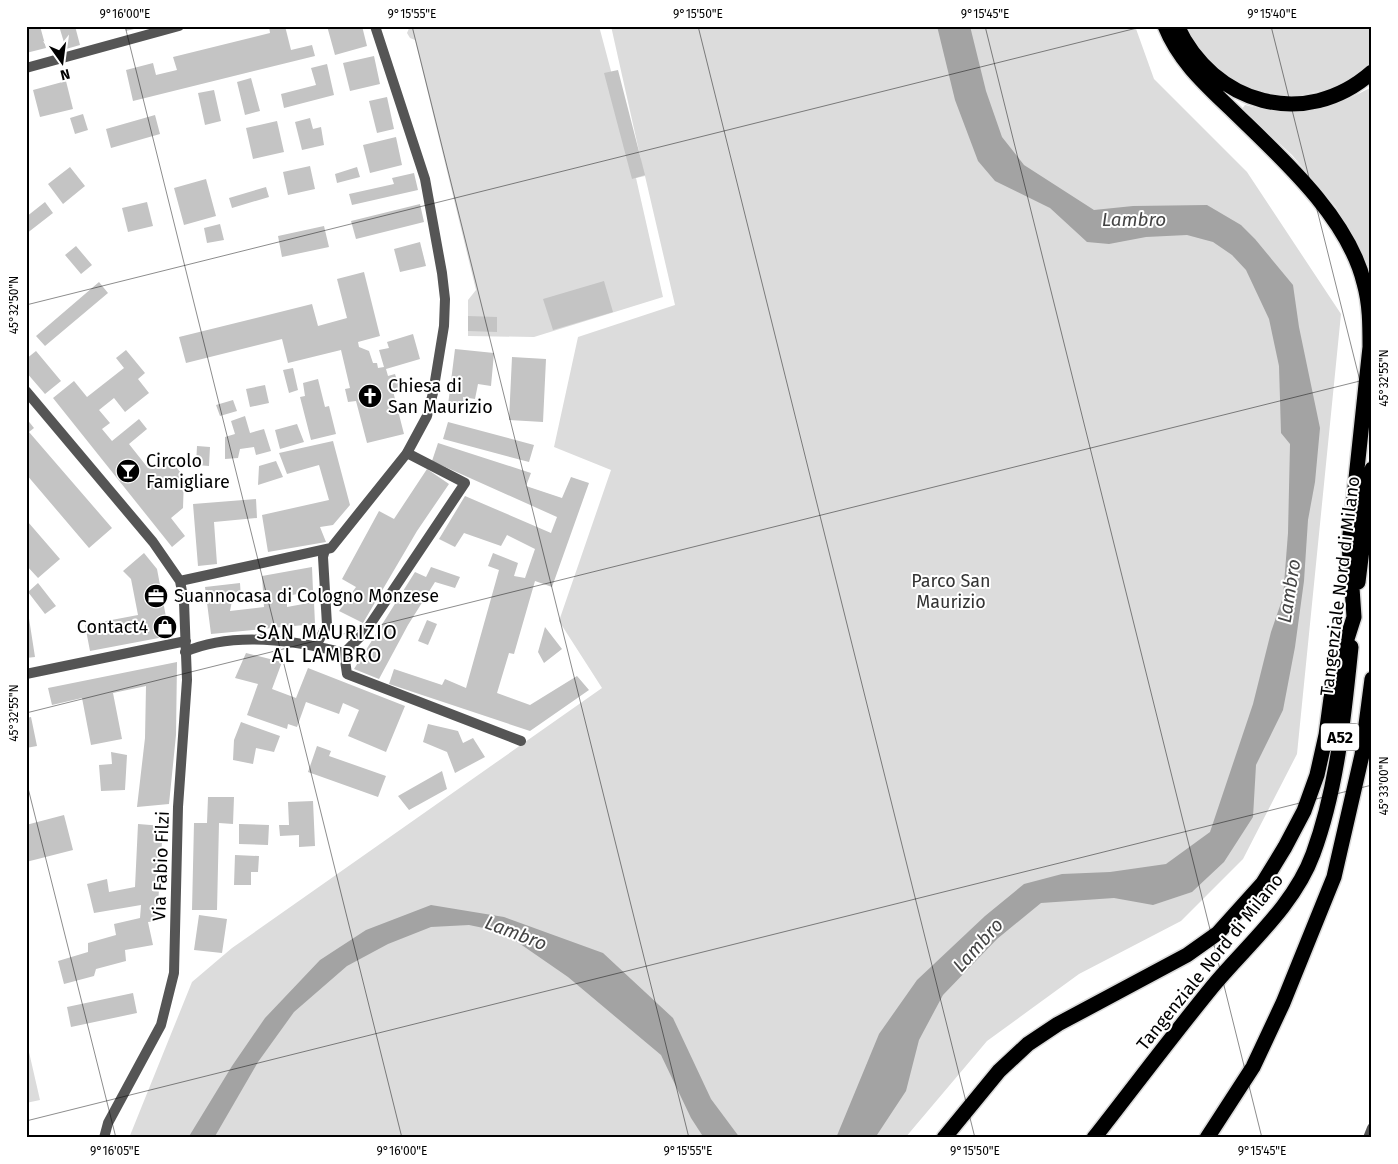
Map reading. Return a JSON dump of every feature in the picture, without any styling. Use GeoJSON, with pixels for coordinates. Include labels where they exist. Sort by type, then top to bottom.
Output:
{"type":"FeatureCollection","features":[{"type":"Feature","properties":{"kind":"highway"},"geometry":{"type":"LineString","coordinates":[[944,1138],[999,1071],[1028,1044],[1058,1024],[1202,946],[1240,910],[1263,883],[1285,848],[1304,811],[1326,736],[1333,682],[1354,617],[1349,544],[1370,347],[1370,316],[1364,281],[1337,224],[1288,166],[1194,73],[1173,44],[1166,26]]}},
{"type":"Feature","properties":{"kind":"highway"},"geometry":{"type":"LineString","coordinates":[[1177,26],[1188,47],[1208,70],[1240,94],[1259,100],[1282,104],[1306,104],[1328,98],[1349,89],[1372,72]]}},
{"type":"Feature","properties":{"kind":"highway","name":"Tangenziale Nord di Milano"},"geometry":{"type":"LineString","coordinates":[[1094,1138],[1213,986],[1276,912],[1302,877],[1312,855],[1322,823],[1336,763],[1343,720],[1372,469]]}},
{"type":"Feature","properties":{"kind":"highway","name":"A52"},"geometry":{"type":"LineString","coordinates":[[1207,1138],[1253,1067],[1283,1003],[1334,877],[1362,755],[1372,679]]}},
{"type":"Feature","properties":{"kind":"street"},"geometry":{"type":"LineString","coordinates":[[26,68],[179,26]]}},
{"type":"Feature","properties":{"kind":"street"},"geometry":{"type":"LineString","coordinates":[[26,391],[153,542],[180,581],[325,550],[340,539],[407,453],[427,416],[433,393],[444,326],[445,299],[442,273],[424,179],[375,26]]}},
{"type":"Feature","properties":{"kind":"street"},"geometry":{"type":"LineString","coordinates":[[344,652],[365,632],[465,483],[407,453]]}},
{"type":"Feature","properties":{"kind":"street"},"geometry":{"type":"LineString","coordinates":[[316,646],[327,625],[323,557],[325,550]]}},
{"type":"Feature","properties":{"kind":"street","name":"Via Fabio Filzi"},"geometry":{"type":"LineString","coordinates":[[104,1138],[108,1123],[162,1025],[174,973],[178,807],[187,680],[184,602],[180,581]]}},
{"type":"Feature","properties":{"kind":"street"},"geometry":{"type":"LineString","coordinates":[[26,674],[204,643],[238,640],[305,643],[344,652]]}},
{"type":"Feature","properties":{"kind":"street"},"geometry":{"type":"LineString","coordinates":[[344,652],[347,674],[521,741]]}},
{"type":"Feature","properties":{"kind":"street"},"geometry":{"type":"LineString","coordinates":[[1368,1138],[1372,1128]]}},
{"type":"Feature","properties":{"kind":"green space","name":"Parco San Maurizio"},"geometry":{"type":"Polygon","coordinates":[[[410,26],[599,26],[611,71],[641,160],[611,26],[1135,26],[1154,79],[1247,172],[1341,314],[1297,754],[1243,859],[1181,921],[1079,974],[987,1041],[905,1138],[129,1138],[192,982],[232,948],[602,688],[559,621],[611,470],[554,447],[578,337],[675,305],[645,176],[636,178],[663,297],[534,337],[468,336],[468,300],[476,290],[415,40],[410,38],[407,33],[410,26]]]}},
{"type":"Feature","properties":{"kind":"green space"},"geometry":{"type":"Polygon","coordinates":[[[1185,26],[1372,26],[1372,63],[1357,76],[1336,88],[1296,96],[1265,96],[1241,88],[1200,54],[1185,26]]]}},
{"type":"Feature","properties":{"kind":"green space"},"geometry":{"type":"Polygon","coordinates":[[[1372,87],[1372,273],[1336,207],[1292,155],[1242,109],[1245,105],[1281,111],[1310,111],[1339,103],[1372,87]]]}},
{"type":"Feature","properties":{"kind":"green space"},"geometry":{"type":"Polygon","coordinates":[[[26,1039],[40,1100],[26,1103],[26,1039]]]}},
{"type":"Feature","properties":{"kind":"water","name":"Lambro"},"geometry":{"type":"Polygon","coordinates":[[[937,26],[970,26],[986,91],[1002,137],[1024,165],[1094,210],[1133,206],[1207,205],[1241,225],[1255,239],[1293,285],[1299,327],[1320,428],[1315,482],[1308,520],[1304,581],[1295,647],[1283,710],[1256,765],[1253,817],[1224,862],[1192,892],[1153,905],[1114,898],[1041,903],[997,939],[943,995],[919,1040],[906,1091],[875,1138],[836,1138],[879,1034],[917,980],[985,916],[1024,884],[1062,874],[1110,872],[1166,864],[1210,832],[1253,704],[1271,632],[1283,597],[1288,533],[1290,444],[1281,433],[1279,366],[1269,319],[1246,270],[1232,255],[1213,242],[1187,235],[1146,237],[1109,244],[1087,242],[1050,208],[995,181],[978,161],[955,100],[937,26]]]}},
{"type":"Feature","properties":{"kind":"water","name":"Lambro"},"geometry":{"type":"Polygon","coordinates":[[[431,905],[504,917],[603,953],[673,1018],[711,1099],[740,1138],[704,1138],[691,1118],[661,1055],[568,977],[503,932],[469,925],[431,927],[388,944],[347,966],[294,1012],[258,1062],[214,1138],[188,1138],[232,1066],[265,1018],[320,960],[366,930],[431,905]]]}},
{"type":"Feature","properties":{"kind":"building"},"geometry":{"type":"Polygon","coordinates":[[[26,26],[40,26],[46,48],[26,53],[26,26]]]}},
{"type":"Feature","properties":{"kind":"building"},"geometry":{"type":"Polygon","coordinates":[[[59,26],[75,26],[80,45],[66,49],[59,26]]]}},
{"type":"Feature","properties":{"kind":"building"},"geometry":{"type":"Polygon","coordinates":[[[125,26],[142,26],[142,27],[126,31],[125,26]]]}},
{"type":"Feature","properties":{"kind":"building"},"geometry":{"type":"Polygon","coordinates":[[[269,26],[285,26],[291,50],[312,45],[315,56],[133,101],[126,70],[153,63],[156,75],[177,70],[173,57],[270,33],[269,26]]]}},
{"type":"Feature","properties":{"kind":"building"},"geometry":{"type":"Polygon","coordinates":[[[327,26],[362,26],[367,46],[335,55],[327,26]]]}},
{"type":"Feature","properties":{"kind":"building"},"geometry":{"type":"Polygon","coordinates":[[[374,56],[380,84],[350,91],[343,63],[374,56]]]}},
{"type":"Feature","properties":{"kind":"building"},"geometry":{"type":"Polygon","coordinates":[[[327,64],[334,95],[284,108],[281,94],[316,85],[311,68],[327,64]]]}},
{"type":"Feature","properties":{"kind":"building"},"geometry":{"type":"Polygon","coordinates":[[[618,70],[645,175],[632,179],[604,73],[618,70]]]}},
{"type":"Feature","properties":{"kind":"building"},"geometry":{"type":"Polygon","coordinates":[[[251,78],[260,111],[245,115],[237,82],[251,78]]]}},
{"type":"Feature","properties":{"kind":"building"},"geometry":{"type":"Polygon","coordinates":[[[66,81],[73,109],[40,117],[33,90],[66,81]]]}},
{"type":"Feature","properties":{"kind":"building"},"geometry":{"type":"Polygon","coordinates":[[[214,90],[221,121],[205,125],[198,93],[214,90]]]}},
{"type":"Feature","properties":{"kind":"building"},"geometry":{"type":"Polygon","coordinates":[[[387,97],[394,129],[377,133],[369,101],[387,97]]]}},
{"type":"Feature","properties":{"kind":"building"},"geometry":{"type":"Polygon","coordinates":[[[83,114],[88,130],[75,134],[70,118],[83,114]]]}},
{"type":"Feature","properties":{"kind":"building"},"geometry":{"type":"Polygon","coordinates":[[[155,115],[160,134],[111,148],[106,129],[155,115]]]}},
{"type":"Feature","properties":{"kind":"building"},"geometry":{"type":"Polygon","coordinates":[[[310,118],[313,129],[321,127],[324,145],[302,150],[295,122],[310,118]]]}},
{"type":"Feature","properties":{"kind":"building"},"geometry":{"type":"Polygon","coordinates":[[[277,121],[284,152],[253,159],[246,128],[277,121]]]}},
{"type":"Feature","properties":{"kind":"building"},"geometry":{"type":"Polygon","coordinates":[[[396,137],[402,165],[370,173],[363,145],[396,137]]]}},
{"type":"Feature","properties":{"kind":"building"},"geometry":{"type":"Polygon","coordinates":[[[310,166],[315,189],[288,195],[283,172],[310,166]]]}},
{"type":"Feature","properties":{"kind":"building"},"geometry":{"type":"Polygon","coordinates":[[[70,167],[85,186],[63,204],[48,184],[70,167]]]}},
{"type":"Feature","properties":{"kind":"building"},"geometry":{"type":"Polygon","coordinates":[[[357,167],[360,177],[337,183],[335,174],[357,167]]]}},
{"type":"Feature","properties":{"kind":"building"},"geometry":{"type":"Polygon","coordinates":[[[414,173],[418,190],[352,205],[349,194],[394,184],[392,178],[414,173]]]}},
{"type":"Feature","properties":{"kind":"building"},"geometry":{"type":"Polygon","coordinates":[[[206,179],[216,216],[184,225],[174,188],[206,179]]]}},
{"type":"Feature","properties":{"kind":"building"},"geometry":{"type":"Polygon","coordinates":[[[266,187],[269,197],[232,208],[229,198],[266,187]]]}},
{"type":"Feature","properties":{"kind":"building"},"geometry":{"type":"Polygon","coordinates":[[[45,202],[53,213],[26,234],[26,217],[45,202]]]}},
{"type":"Feature","properties":{"kind":"building"},"geometry":{"type":"Polygon","coordinates":[[[147,202],[153,226],[128,232],[122,208],[147,202]]]}},
{"type":"Feature","properties":{"kind":"building"},"geometry":{"type":"Polygon","coordinates":[[[420,204],[424,222],[356,239],[351,221],[420,204]]]}},
{"type":"Feature","properties":{"kind":"building"},"geometry":{"type":"Polygon","coordinates":[[[220,224],[224,240],[207,243],[204,228],[220,224]]]}},
{"type":"Feature","properties":{"kind":"building"},"geometry":{"type":"Polygon","coordinates":[[[324,226],[329,247],[282,257],[278,236],[324,226]]]}},
{"type":"Feature","properties":{"kind":"building"},"geometry":{"type":"Polygon","coordinates":[[[420,242],[426,266],[400,272],[394,249],[420,242]]]}},
{"type":"Feature","properties":{"kind":"building"},"geometry":{"type":"Polygon","coordinates":[[[76,246],[92,265],[81,274],[65,255],[76,246]]]}},
{"type":"Feature","properties":{"kind":"building"},"geometry":{"type":"Polygon","coordinates":[[[364,272],[380,336],[358,342],[359,347],[369,351],[373,363],[377,363],[378,368],[384,367],[379,350],[389,348],[387,342],[413,334],[420,359],[386,369],[388,376],[395,374],[399,387],[393,391],[404,434],[367,443],[356,401],[348,402],[345,389],[350,388],[341,350],[288,363],[282,339],[186,363],[179,337],[312,304],[318,326],[347,318],[337,279],[364,272]]]}},
{"type":"Feature","properties":{"kind":"building"},"geometry":{"type":"Polygon","coordinates":[[[604,281],[613,312],[553,330],[543,299],[604,281]]]}},
{"type":"Feature","properties":{"kind":"building"},"geometry":{"type":"Polygon","coordinates":[[[99,282],[108,293],[45,346],[36,336],[99,282]]]}},
{"type":"Feature","properties":{"kind":"building"},"geometry":{"type":"Polygon","coordinates":[[[468,316],[497,317],[497,332],[468,331],[468,316]]]}},
{"type":"Feature","properties":{"kind":"building"},"geometry":{"type":"Polygon","coordinates":[[[455,349],[494,353],[491,386],[478,384],[475,399],[463,397],[464,405],[448,405],[455,349]]]}},
{"type":"Feature","properties":{"kind":"building"},"geometry":{"type":"Polygon","coordinates":[[[126,350],[145,373],[138,379],[149,393],[125,412],[114,398],[99,410],[110,423],[102,429],[112,441],[139,419],[147,429],[129,444],[148,468],[154,463],[159,468],[170,459],[184,477],[183,508],[171,518],[185,536],[172,547],[53,398],[74,381],[87,397],[124,368],[116,358],[126,350]]]}},
{"type":"Feature","properties":{"kind":"building"},"geometry":{"type":"Polygon","coordinates":[[[36,351],[61,381],[45,394],[26,372],[26,359],[36,351]]]}},
{"type":"Feature","properties":{"kind":"building"},"geometry":{"type":"Polygon","coordinates":[[[512,357],[546,359],[543,422],[509,420],[512,357]]]}},
{"type":"Feature","properties":{"kind":"building"},"geometry":{"type":"Polygon","coordinates":[[[293,368],[298,390],[289,393],[283,370],[293,368]]]}},
{"type":"Feature","properties":{"kind":"building"},"geometry":{"type":"Polygon","coordinates":[[[318,379],[325,407],[329,406],[336,434],[311,440],[300,397],[305,396],[303,383],[318,379]]]}},
{"type":"Feature","properties":{"kind":"building"},"geometry":{"type":"Polygon","coordinates":[[[265,385],[269,403],[250,407],[246,389],[265,385]]]}},
{"type":"Feature","properties":{"kind":"building"},"geometry":{"type":"Polygon","coordinates":[[[233,400],[237,411],[220,416],[216,405],[233,400]]]}},
{"type":"Feature","properties":{"kind":"building"},"geometry":{"type":"Polygon","coordinates":[[[245,416],[250,433],[264,429],[271,451],[256,455],[254,447],[240,449],[238,458],[225,459],[225,437],[235,434],[231,421],[245,416]]]}},
{"type":"Feature","properties":{"kind":"building"},"geometry":{"type":"Polygon","coordinates":[[[26,418],[34,428],[29,432],[112,528],[89,548],[26,474],[26,418]]]}},
{"type":"Feature","properties":{"kind":"building"},"geometry":{"type":"Polygon","coordinates":[[[448,422],[534,445],[529,462],[443,439],[448,422]]]}},
{"type":"Feature","properties":{"kind":"building"},"geometry":{"type":"Polygon","coordinates":[[[297,424],[304,442],[280,449],[275,430],[297,424]]]}},
{"type":"Feature","properties":{"kind":"building"},"geometry":{"type":"Polygon","coordinates":[[[333,441],[350,505],[333,525],[320,527],[326,542],[268,552],[262,515],[329,500],[319,465],[287,474],[279,453],[333,441]]]}},
{"type":"Feature","properties":{"kind":"building"},"geometry":{"type":"Polygon","coordinates":[[[438,443],[531,473],[526,486],[562,498],[571,477],[589,483],[552,587],[535,581],[514,654],[509,653],[497,693],[530,705],[577,676],[589,690],[530,731],[389,684],[394,669],[442,685],[445,679],[466,688],[499,570],[488,566],[493,553],[518,563],[514,576],[525,578],[535,549],[507,535],[501,546],[464,533],[455,547],[439,539],[465,496],[551,533],[557,517],[432,461],[438,443]]]}},
{"type":"Feature","properties":{"kind":"building"},"geometry":{"type":"Polygon","coordinates":[[[197,446],[210,447],[209,466],[196,465],[197,446]]]}},
{"type":"Feature","properties":{"kind":"building"},"geometry":{"type":"Polygon","coordinates":[[[276,461],[283,477],[258,485],[259,466],[276,461]]]}},
{"type":"Feature","properties":{"kind":"building"},"geometry":{"type":"Polygon","coordinates":[[[427,469],[449,484],[417,531],[363,623],[339,611],[356,587],[342,579],[379,511],[394,519],[427,469]]]}},
{"type":"Feature","properties":{"kind":"building"},"geometry":{"type":"Polygon","coordinates":[[[256,499],[257,518],[214,522],[217,564],[198,566],[193,504],[256,499]]]}},
{"type":"Feature","properties":{"kind":"building"},"geometry":{"type":"Polygon","coordinates":[[[28,522],[60,559],[38,578],[26,565],[28,522]]]}},
{"type":"Feature","properties":{"kind":"building"},"geometry":{"type":"Polygon","coordinates":[[[144,553],[157,569],[169,633],[164,637],[90,651],[85,625],[138,615],[131,579],[123,571],[144,553]]]}},
{"type":"Feature","properties":{"kind":"building"},"geometry":{"type":"Polygon","coordinates":[[[312,567],[313,591],[287,596],[287,607],[314,602],[315,624],[211,634],[205,587],[240,583],[241,599],[232,601],[230,611],[264,607],[262,576],[312,567]]]}},
{"type":"Feature","properties":{"kind":"building"},"geometry":{"type":"Polygon","coordinates":[[[431,567],[460,577],[455,588],[435,582],[408,625],[379,679],[354,669],[415,572],[426,577],[431,567]]]}},
{"type":"Feature","properties":{"kind":"building"},"geometry":{"type":"Polygon","coordinates":[[[38,583],[56,606],[45,614],[28,592],[38,583]]]}},
{"type":"Feature","properties":{"kind":"building"},"geometry":{"type":"Polygon","coordinates":[[[26,611],[28,612],[35,657],[26,658],[26,611]]]}},
{"type":"Feature","properties":{"kind":"building"},"geometry":{"type":"Polygon","coordinates":[[[427,620],[437,624],[428,645],[418,641],[427,620]]]}},
{"type":"Feature","properties":{"kind":"building"},"geometry":{"type":"Polygon","coordinates":[[[545,627],[562,649],[544,663],[538,652],[545,627]]]}},
{"type":"Feature","properties":{"kind":"building"},"geometry":{"type":"Polygon","coordinates":[[[246,653],[282,662],[272,689],[296,698],[308,668],[405,706],[386,752],[348,736],[359,710],[343,703],[339,714],[306,702],[297,727],[288,724],[287,729],[247,715],[258,684],[235,678],[246,653]]]}},
{"type":"Feature","properties":{"kind":"building"},"geometry":{"type":"Polygon","coordinates":[[[177,662],[176,735],[169,804],[137,807],[145,738],[146,686],[113,693],[122,739],[91,745],[82,698],[52,705],[48,688],[177,662]]]}},
{"type":"Feature","properties":{"kind":"building"},"geometry":{"type":"Polygon","coordinates":[[[31,717],[37,746],[26,748],[26,718],[31,717]]]}},
{"type":"Feature","properties":{"kind":"building"},"geometry":{"type":"Polygon","coordinates":[[[241,722],[280,736],[274,752],[256,748],[253,764],[233,760],[234,740],[241,722]]]}},
{"type":"Feature","properties":{"kind":"building"},"geometry":{"type":"Polygon","coordinates":[[[428,724],[458,731],[463,743],[473,738],[485,757],[455,773],[447,752],[423,742],[428,724]]]}},
{"type":"Feature","properties":{"kind":"building"},"geometry":{"type":"Polygon","coordinates":[[[317,746],[331,751],[329,756],[386,776],[378,797],[308,772],[317,746]]]}},
{"type":"Feature","properties":{"kind":"building"},"geometry":{"type":"Polygon","coordinates":[[[111,752],[127,755],[125,790],[101,791],[99,765],[112,764],[111,752]]]}},
{"type":"Feature","properties":{"kind":"building"},"geometry":{"type":"Polygon","coordinates":[[[442,771],[447,789],[409,810],[398,796],[442,771]]]}},
{"type":"Feature","properties":{"kind":"building"},"geometry":{"type":"Polygon","coordinates":[[[208,797],[234,797],[233,824],[219,823],[217,910],[192,910],[194,823],[207,823],[208,797]]]}},
{"type":"Feature","properties":{"kind":"building"},"geometry":{"type":"Polygon","coordinates":[[[313,801],[315,846],[299,847],[299,835],[280,836],[279,825],[289,825],[288,802],[313,801]]]}},
{"type":"Feature","properties":{"kind":"building"},"geometry":{"type":"Polygon","coordinates":[[[64,815],[73,850],[26,862],[26,825],[64,815]]]}},
{"type":"Feature","properties":{"kind":"building"},"geometry":{"type":"Polygon","coordinates":[[[138,824],[163,826],[157,921],[148,922],[153,945],[125,950],[126,961],[96,969],[94,976],[64,984],[58,961],[88,952],[88,943],[116,935],[114,924],[140,918],[141,905],[94,913],[87,884],[107,879],[109,892],[135,887],[138,824]]]}},
{"type":"Feature","properties":{"kind":"building"},"geometry":{"type":"Polygon","coordinates":[[[239,824],[269,825],[268,845],[239,844],[239,824]]]}},
{"type":"Feature","properties":{"kind":"building"},"geometry":{"type":"Polygon","coordinates":[[[235,855],[259,856],[258,872],[251,872],[251,885],[234,885],[235,855]]]}},
{"type":"Feature","properties":{"kind":"building"},"geometry":{"type":"Polygon","coordinates":[[[199,915],[227,919],[222,953],[194,950],[199,915]]]}},
{"type":"Feature","properties":{"kind":"building"},"geometry":{"type":"Polygon","coordinates":[[[133,993],[137,1013],[71,1027],[67,1007],[133,993]]]}},
{"type":"Feature","properties":{"kind":"place","name":"Chiesa di San Maurizio"},"geometry":{"type":"Point","coordinates":[370,396]}},
{"type":"Feature","properties":{"kind":"place","name":"Circolo Famigliare"},"geometry":{"type":"Point","coordinates":[128,471]}},
{"type":"Feature","properties":{"kind":"place","name":"Suannocasa di Cologno Monzese"},"geometry":{"type":"Point","coordinates":[156,596]}},
{"type":"Feature","properties":{"kind":"place","name":"Contact4"},"geometry":{"type":"Point","coordinates":[165,627]}},
{"type":"Feature","properties":{"kind":"district","name":"SAN MAURIZIO AL LAMBRO"},"geometry":{"type":"Point","coordinates":[327,644]}}]}
